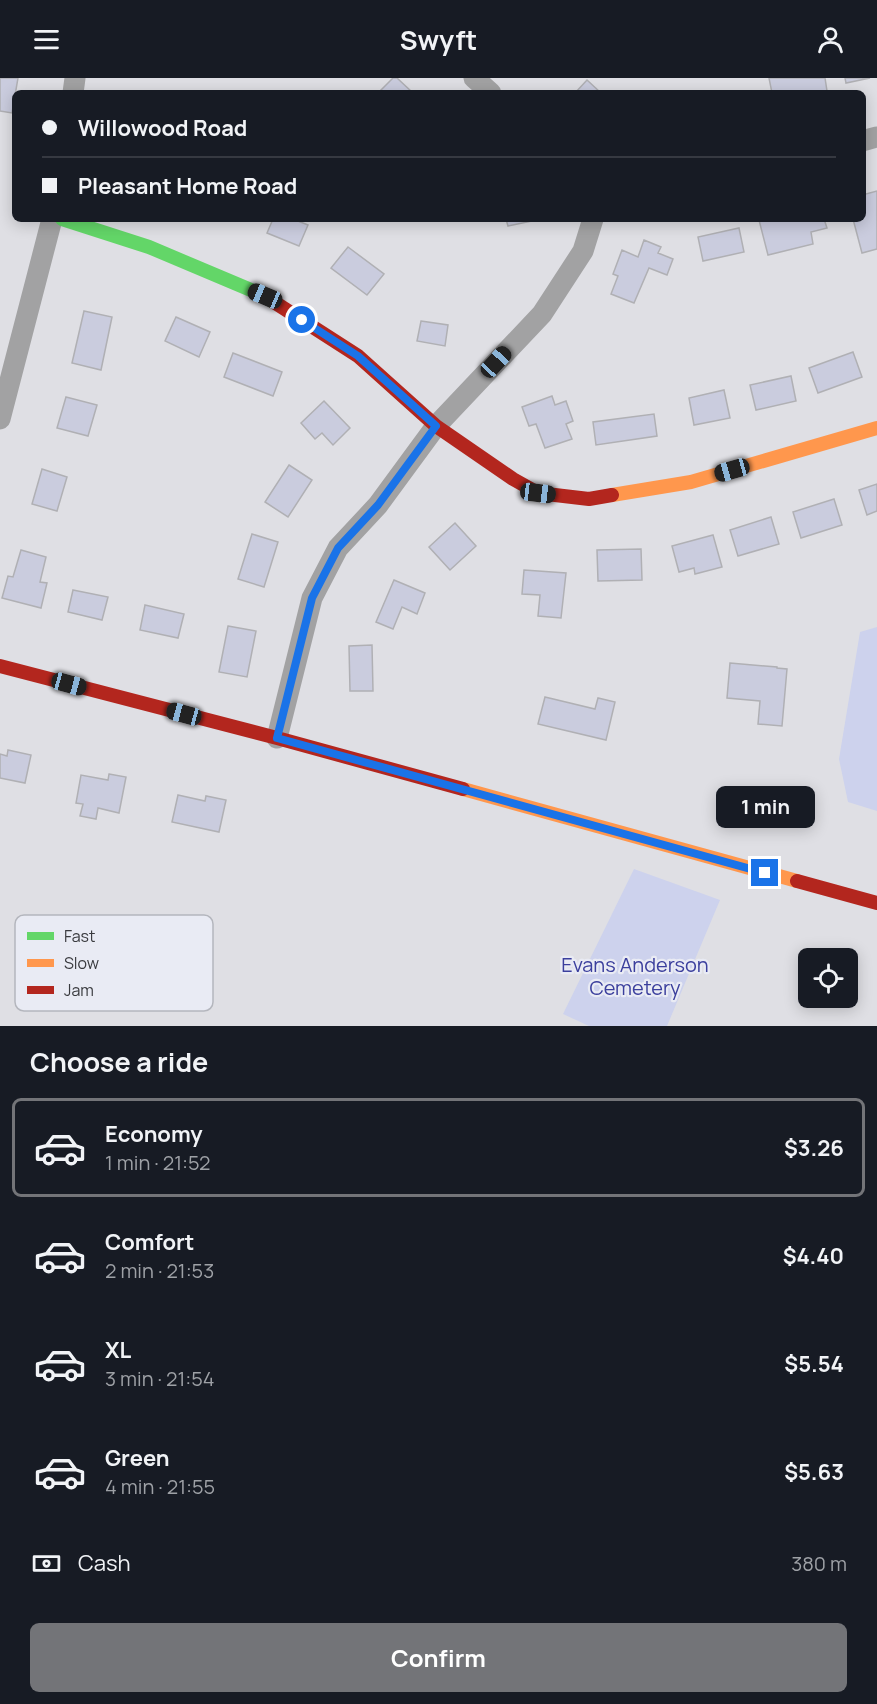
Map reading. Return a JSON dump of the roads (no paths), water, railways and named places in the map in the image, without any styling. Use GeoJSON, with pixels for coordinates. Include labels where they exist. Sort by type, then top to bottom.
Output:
{"type":"FeatureCollection","features":[{"type":"Feature","properties":{"kind":"street"},"geometry":{"type":"LineString","coordinates":[[474,78],[488,90]]}},
{"type":"Feature","properties":{"kind":"street"},"geometry":{"type":"LineString","coordinates":[[0,419],[51,222]]}},
{"type":"Feature","properties":{"kind":"street"},"geometry":{"type":"LineString","coordinates":[[71,222],[149,247],[265,296],[358,356],[436,426],[513,479],[538,493],[589,499],[691,482],[877,428]]}},
{"type":"Feature","properties":{"kind":"street"},"geometry":{"type":"LineString","coordinates":[[277,738],[312,598],[338,548],[378,505],[436,426],[542,314],[583,251],[592,222]]}},
{"type":"Feature","properties":{"kind":"street"},"geometry":{"type":"LineString","coordinates":[[0,666],[277,738],[877,903]]}},
{"type":"Feature","properties":{"kind":"park label","name":"Evans Anderson Cemetery"},"geometry":{"type":"Point","coordinates":[635,976]}}]}
